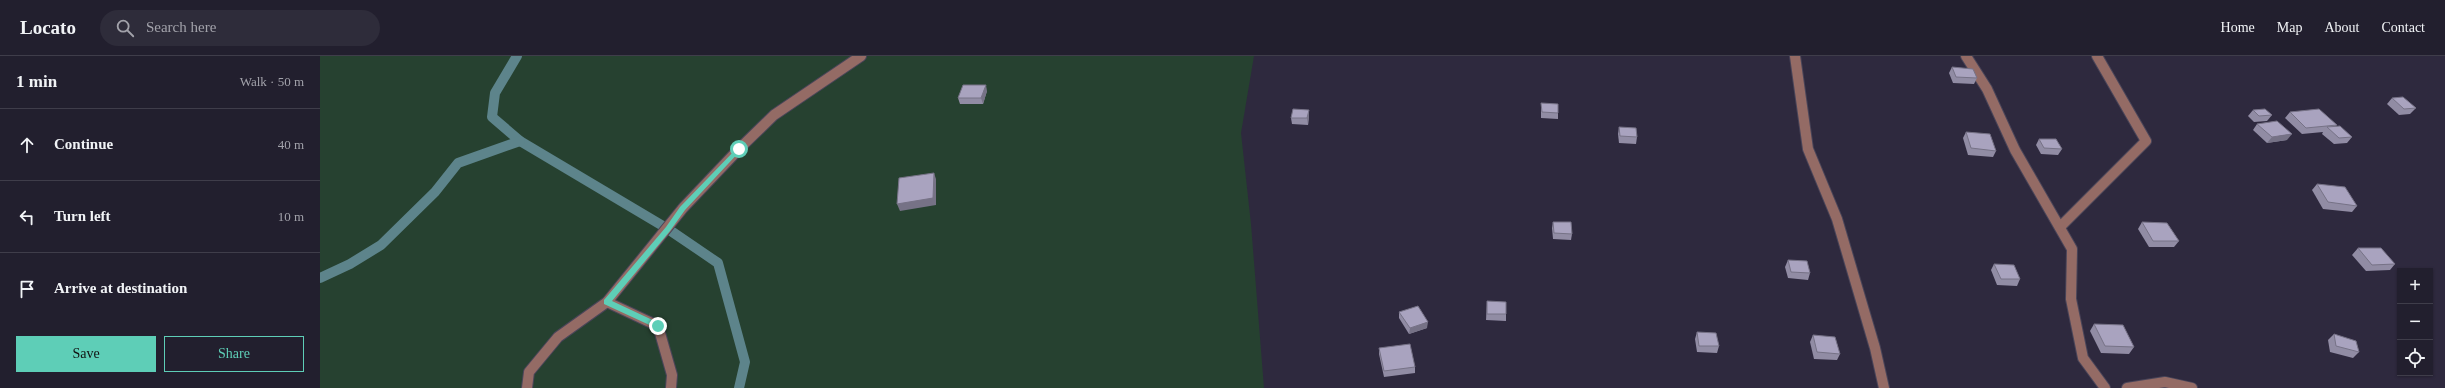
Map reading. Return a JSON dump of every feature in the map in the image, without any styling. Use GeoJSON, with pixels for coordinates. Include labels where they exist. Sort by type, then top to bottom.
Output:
{"type":"FeatureCollection","features":[{"type":"Feature","properties":{"kind":"street"},"geometry":{"type":"LineString","coordinates":[[527,388],[529,372],[558,337],[607,302],[668,229],[682,208],[774,115],[805,92],[861,56]]}},
{"type":"Feature","properties":{"kind":"street"},"geometry":{"type":"LineString","coordinates":[[1795,56],[1808,150],[1838,219],[1875,348],[1884,388]]}},
{"type":"Feature","properties":{"kind":"street"},"geometry":{"type":"LineString","coordinates":[[1966,56],[1987,89],[2015,150],[2072,249],[2071,299],[2083,358],[2105,388]]}},
{"type":"Feature","properties":{"kind":"street"},"geometry":{"type":"LineString","coordinates":[[2060,227],[2146,141],[2097,56]]}},
{"type":"Feature","properties":{"kind":"street"},"geometry":{"type":"LineString","coordinates":[[607,302],[658,326],[672,375],[671,388]]}},
{"type":"Feature","properties":{"kind":"street"},"geometry":{"type":"LineString","coordinates":[[2127,388],[2165,382],[2192,388]]}},
{"type":"Feature","properties":{"kind":"green space"},"geometry":{"type":"Polygon","coordinates":[[[320,56],[1254,56],[1241,133],[1251,224],[1264,388],[320,388],[320,56]]]}},
{"type":"Feature","properties":{"kind":"building"},"geometry":{"type":"Polygon","coordinates":[[[1952,67],[1973,69],[1977,78],[1956,77],[1952,67]]]}},
{"type":"Feature","properties":{"kind":"building"},"geometry":{"type":"Polygon","coordinates":[[[963,85],[986,85],[981,98],[958,98],[963,85]]]}},
{"type":"Feature","properties":{"kind":"building"},"geometry":{"type":"Polygon","coordinates":[[[2403,97],[2416,108],[2404,109],[2392,98],[2403,97]]]}},
{"type":"Feature","properties":{"kind":"building"},"geometry":{"type":"Polygon","coordinates":[[[1541,103],[1558,104],[1558,113],[1542,112],[1541,103]]]}},
{"type":"Feature","properties":{"kind":"building"},"geometry":{"type":"Polygon","coordinates":[[[1293,109],[1309,110],[1307,118],[1291,118],[1293,109]]]}},
{"type":"Feature","properties":{"kind":"building"},"geometry":{"type":"Polygon","coordinates":[[[2265,109],[2272,115],[2259,116],[2253,110],[2265,109]]]}},
{"type":"Feature","properties":{"kind":"building"},"geometry":{"type":"Polygon","coordinates":[[[2319,109],[2337,125],[2306,128],[2290,112],[2319,109]]]}},
{"type":"Feature","properties":{"kind":"building"},"geometry":{"type":"Polygon","coordinates":[[[2277,121],[2292,134],[2272,137],[2257,124],[2277,121]]]}},
{"type":"Feature","properties":{"kind":"building"},"geometry":{"type":"Polygon","coordinates":[[[2340,126],[2352,137],[2339,138],[2327,127],[2340,126]]]}},
{"type":"Feature","properties":{"kind":"building"},"geometry":{"type":"Polygon","coordinates":[[[1619,127],[1636,128],[1637,137],[1620,136],[1619,127]]]}},
{"type":"Feature","properties":{"kind":"building"},"geometry":{"type":"Polygon","coordinates":[[[1966,132],[1990,134],[1996,151],[1971,148],[1966,132]]]}},
{"type":"Feature","properties":{"kind":"building"},"geometry":{"type":"Polygon","coordinates":[[[2039,139],[2056,139],[2062,149],[2044,148],[2039,139]]]}},
{"type":"Feature","properties":{"kind":"building"},"geometry":{"type":"Polygon","coordinates":[[[934,173],[933,198],[897,204],[899,178],[934,173]]]}},
{"type":"Feature","properties":{"kind":"building"},"geometry":{"type":"Polygon","coordinates":[[[2317,184],[2345,187],[2357,206],[2328,202],[2317,184]]]}},
{"type":"Feature","properties":{"kind":"building"},"geometry":{"type":"Polygon","coordinates":[[[1553,222],[1571,222],[1572,234],[1554,233],[1553,222]]]}},
{"type":"Feature","properties":{"kind":"building"},"geometry":{"type":"Polygon","coordinates":[[[2142,222],[2167,223],[2179,241],[2153,241],[2142,222]]]}},
{"type":"Feature","properties":{"kind":"building"},"geometry":{"type":"Polygon","coordinates":[[[2358,248],[2381,248],[2395,264],[2372,265],[2358,248]]]}},
{"type":"Feature","properties":{"kind":"building"},"geometry":{"type":"Polygon","coordinates":[[[1788,260],[1807,261],[1810,273],[1791,272],[1788,260]]]}},
{"type":"Feature","properties":{"kind":"building"},"geometry":{"type":"Polygon","coordinates":[[[1994,264],[2014,265],[2020,279],[2001,279],[1994,264]]]}},
{"type":"Feature","properties":{"kind":"building"},"geometry":{"type":"Polygon","coordinates":[[[1487,301],[1506,302],[1506,314],[1487,314],[1487,301]]]}},
{"type":"Feature","properties":{"kind":"building"},"geometry":{"type":"Polygon","coordinates":[[[1418,306],[1428,322],[1410,328],[1399,312],[1418,306]]]}},
{"type":"Feature","properties":{"kind":"building"},"geometry":{"type":"Polygon","coordinates":[[[2094,324],[2123,325],[2134,347],[2105,346],[2094,324]]]}},
{"type":"Feature","properties":{"kind":"building"},"geometry":{"type":"Polygon","coordinates":[[[1697,332],[1716,333],[1719,346],[1699,346],[1697,332]]]}},
{"type":"Feature","properties":{"kind":"building"},"geometry":{"type":"Polygon","coordinates":[[[2334,334],[2356,341],[2359,352],[2336,346],[2334,334]]]}},
{"type":"Feature","properties":{"kind":"building"},"geometry":{"type":"Polygon","coordinates":[[[1813,335],[1835,337],[1840,354],[1817,352],[1813,335]]]}},
{"type":"Feature","properties":{"kind":"building"},"geometry":{"type":"Polygon","coordinates":[[[1410,344],[1415,367],[1384,371],[1379,348],[1410,344]]]}},
{"type":"Feature","properties":{"kind":"waterway"},"geometry":{"type":"LineString","coordinates":[[517,56],[495,93],[492,117],[520,141]]}},
{"type":"Feature","properties":{"kind":"waterway"},"geometry":{"type":"LineString","coordinates":[[320,278],[350,264],[381,245],[435,192],[458,163],[520,141]]}},
{"type":"Feature","properties":{"kind":"waterway"},"geometry":{"type":"LineString","coordinates":[[520,141],[668,229],[718,263],[745,362],[739,388]]}},
{"type":"Feature","properties":{"kind":"route"},"geometry":{"type":"LineString","coordinates":[[658,326],[607,302],[668,229],[682,208],[714,177],[739,149]]}}]}
